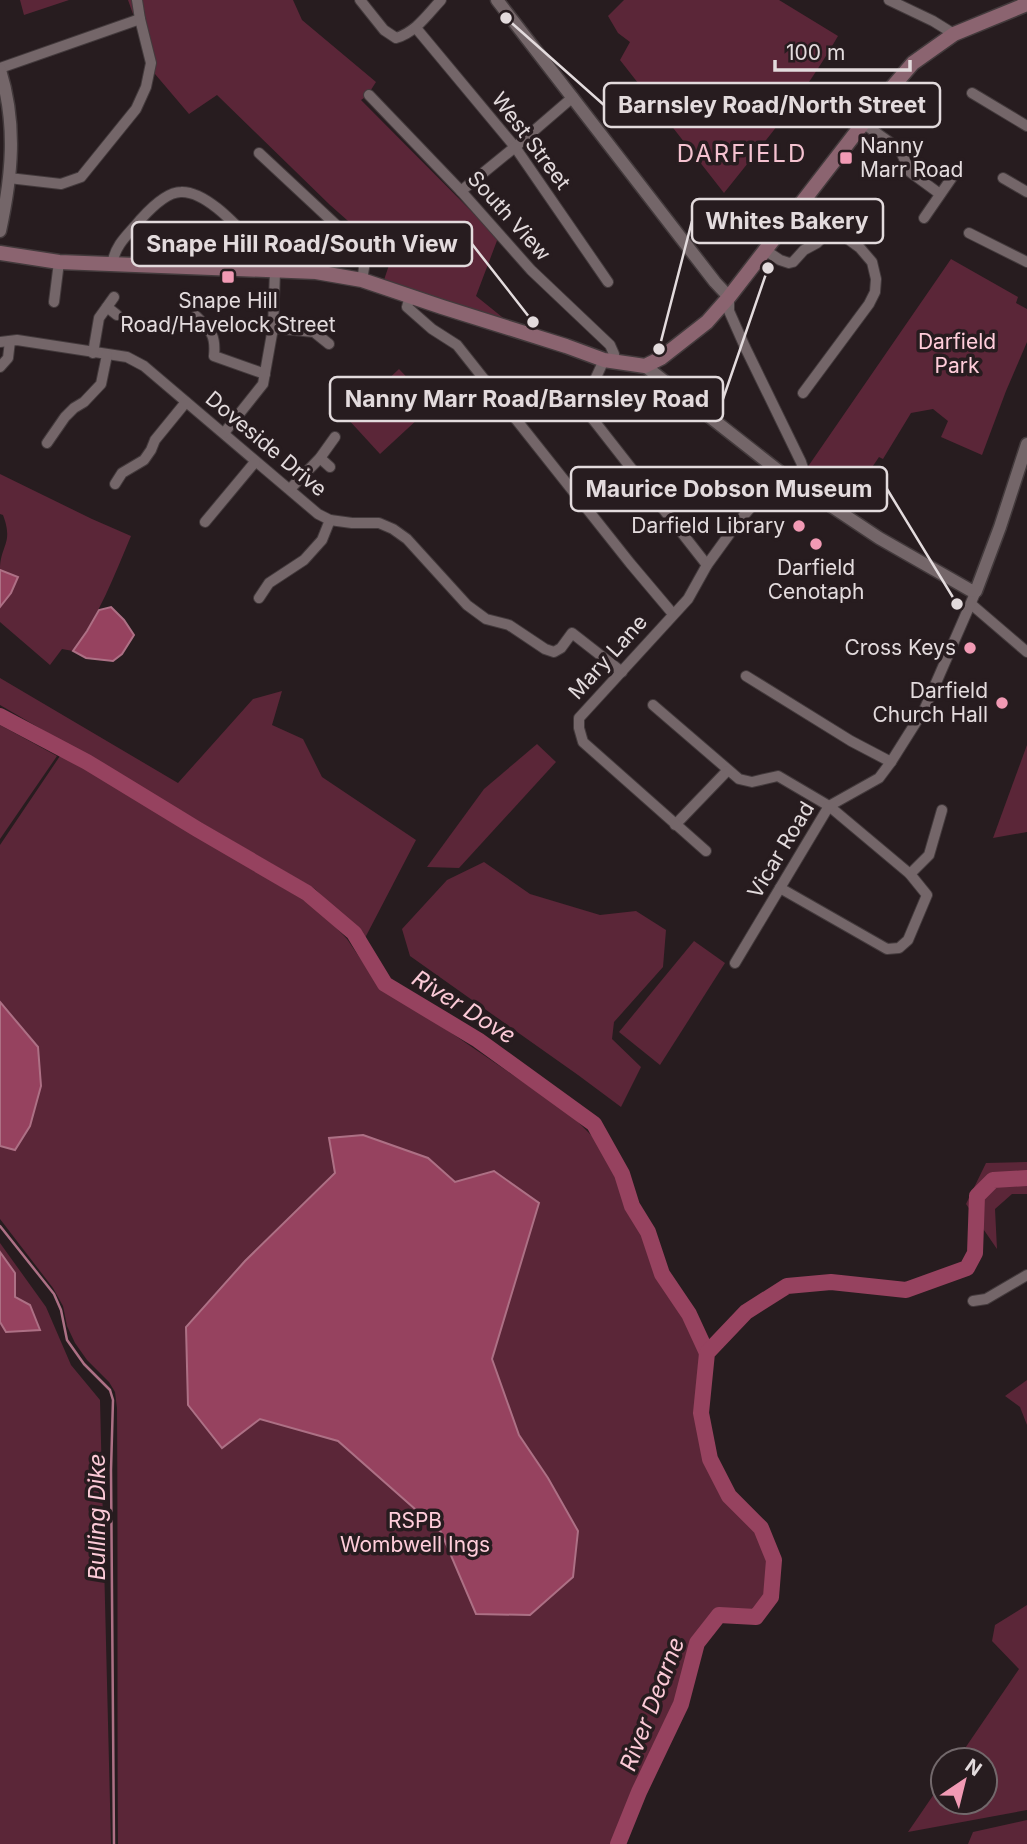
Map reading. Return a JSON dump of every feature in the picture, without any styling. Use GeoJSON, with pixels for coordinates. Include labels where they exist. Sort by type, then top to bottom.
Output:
{"type":"FeatureCollection","features":[{"type":"Feature","properties":{"kind":"main road"},"geometry":{"type":"LineString","coordinates":[[0,253],[59,262],[316,272],[362,280],[609,361],[645,366],[661,358],[706,322],[729,297],[882,99],[913,63],[954,34],[1010,5],[1027,4]]}},
{"type":"Feature","properties":{"kind":"street"},"geometry":{"type":"LineString","coordinates":[[9,178],[61,184],[81,177],[136,109],[146,87],[151,63],[138,0]]}},
{"type":"Feature","properties":{"kind":"street"},"geometry":{"type":"LineString","coordinates":[[360,0],[384,30],[396,38],[416,28],[441,0]]}},
{"type":"Feature","properties":{"kind":"street"},"geometry":{"type":"LineString","coordinates":[[497,0],[729,297],[729,311],[744,347],[801,462],[810,491]]}},
{"type":"Feature","properties":{"kind":"street"},"geometry":{"type":"LineString","coordinates":[[889,0],[954,34]]}},
{"type":"Feature","properties":{"kind":"street"},"geometry":{"type":"LineString","coordinates":[[0,231],[9,178],[6,142],[7,94],[0,69],[140,19]]}},
{"type":"Feature","properties":{"kind":"street","name":"West Street"},"geometry":{"type":"LineString","coordinates":[[416,28],[515,147],[608,282]]}},
{"type":"Feature","properties":{"kind":"street"},"geometry":{"type":"LineString","coordinates":[[972,93],[1027,126]]}},
{"type":"Feature","properties":{"kind":"street","name":"South View"},"geometry":{"type":"LineString","coordinates":[[369,96],[461,191],[531,270],[610,345],[614,354],[609,361]]}},
{"type":"Feature","properties":{"kind":"street"},"geometry":{"type":"LineString","coordinates":[[461,191],[573,97]]}},
{"type":"Feature","properties":{"kind":"street"},"geometry":{"type":"LineString","coordinates":[[864,124],[895,146],[910,172],[940,194]]}},
{"type":"Feature","properties":{"kind":"street"},"geometry":{"type":"LineString","coordinates":[[260,153],[363,250],[362,280]]}},
{"type":"Feature","properties":{"kind":"street"},"geometry":{"type":"LineString","coordinates":[[924,218],[953,176]]}},
{"type":"Feature","properties":{"kind":"street"},"geometry":{"type":"LineString","coordinates":[[1003,178],[1027,192]]}},
{"type":"Feature","properties":{"kind":"street"},"geometry":{"type":"LineString","coordinates":[[112,264],[115,250],[145,214],[172,194],[180,192],[208,201],[237,226],[259,249],[257,269]]}},
{"type":"Feature","properties":{"kind":"street"},"geometry":{"type":"LineString","coordinates":[[765,250],[780,260],[793,262],[804,250],[833,230],[867,255],[875,271],[876,285],[869,303],[803,393]]}},
{"type":"Feature","properties":{"kind":"street"},"geometry":{"type":"LineString","coordinates":[[969,233],[1027,262]]}},
{"type":"Feature","properties":{"kind":"street"},"geometry":{"type":"LineString","coordinates":[[54,302],[59,262]]}},
{"type":"Feature","properties":{"kind":"street"},"geometry":{"type":"LineString","coordinates":[[224,433],[263,384],[273,328],[275,271]]}},
{"type":"Feature","properties":{"kind":"street"},"geometry":{"type":"LineString","coordinates":[[410,296],[407,307],[432,329],[457,345],[630,564],[673,614]]}},
{"type":"Feature","properties":{"kind":"street"},"geometry":{"type":"LineString","coordinates":[[93,353],[99,318],[114,297]]}},
{"type":"Feature","properties":{"kind":"street"},"geometry":{"type":"LineString","coordinates":[[107,307],[117,315]]}},
{"type":"Feature","properties":{"kind":"street"},"geometry":{"type":"LineString","coordinates":[[196,316],[213,336],[214,356],[265,374]]}},
{"type":"Feature","properties":{"kind":"street"},"geometry":{"type":"LineString","coordinates":[[273,328],[314,332],[329,344]]}},
{"type":"Feature","properties":{"kind":"street","name":"Doveside Drive"},"geometry":{"type":"LineString","coordinates":[[5,342],[17,340],[135,360],[318,514],[330,520],[379,523],[393,529],[407,539],[467,605],[486,619],[509,625],[554,652],[561,648],[572,633],[622,671]]}},
{"type":"Feature","properties":{"kind":"street"},"geometry":{"type":"LineString","coordinates":[[0,367],[8,358],[5,342]]}},
{"type":"Feature","properties":{"kind":"street"},"geometry":{"type":"LineString","coordinates":[[47,443],[65,418],[101,384],[107,355]]}},
{"type":"Feature","properties":{"kind":"street"},"geometry":{"type":"LineString","coordinates":[[609,361],[586,399],[588,413],[707,565]]}},
{"type":"Feature","properties":{"kind":"street"},"geometry":{"type":"LineString","coordinates":[[645,366],[780,472],[879,538],[970,590],[976,590],[1027,444]]}},
{"type":"Feature","properties":{"kind":"street"},"geometry":{"type":"LineString","coordinates":[[115,484],[122,473],[144,460],[155,440],[186,402]]}},
{"type":"Feature","properties":{"kind":"street"},"geometry":{"type":"LineString","coordinates":[[290,489],[320,458],[335,437]]}},
{"type":"Feature","properties":{"kind":"street"},"geometry":{"type":"LineString","coordinates":[[320,458],[330,467]]}},
{"type":"Feature","properties":{"kind":"street"},"geometry":{"type":"LineString","coordinates":[[205,522],[255,462]]}},
{"type":"Feature","properties":{"kind":"street","name":"Mary Lane"},"geometry":{"type":"LineString","coordinates":[[675,825],[583,742],[579,718],[688,599],[707,565],[780,472]]}},
{"type":"Feature","properties":{"kind":"street"},"geometry":{"type":"LineString","coordinates":[[259,598],[269,583],[304,560],[322,540],[330,520]]}},
{"type":"Feature","properties":{"kind":"street","name":"Vicar Road"},"geometry":{"type":"LineString","coordinates":[[735,963],[829,806],[879,778],[891,762],[925,708],[976,590]]}},
{"type":"Feature","properties":{"kind":"street"},"geometry":{"type":"LineString","coordinates":[[971,604],[1027,652]]}},
{"type":"Feature","properties":{"kind":"street"},"geometry":{"type":"LineString","coordinates":[[747,676],[851,741],[891,762]]}},
{"type":"Feature","properties":{"kind":"street"},"geometry":{"type":"LineString","coordinates":[[653,705],[739,779],[752,782],[778,776],[829,806],[910,874],[927,895],[908,940],[899,948],[887,949],[780,888]]}},
{"type":"Feature","properties":{"kind":"street"},"geometry":{"type":"LineString","coordinates":[[706,851],[675,825],[727,771]]}},
{"type":"Feature","properties":{"kind":"street"},"geometry":{"type":"LineString","coordinates":[[910,874],[929,855],[942,810]]}},
{"type":"Feature","properties":{"kind":"street"},"geometry":{"type":"LineString","coordinates":[[973,1301],[986,1299],[1027,1275]]}},
{"type":"Feature","properties":{"kind":"green space"},"geometry":{"type":"Polygon","coordinates":[[[20,0],[69,0],[24,15],[20,0]]]}},
{"type":"Feature","properties":{"kind":"green space"},"geometry":{"type":"Polygon","coordinates":[[[128,0],[293,0],[302,20],[376,82],[361,100],[498,238],[476,296],[507,321],[383,283],[391,259],[330,205],[217,95],[189,114],[155,74],[155,58],[139,13],[133,14],[128,0]]]}},
{"type":"Feature","properties":{"kind":"green space"},"geometry":{"type":"Polygon","coordinates":[[[624,0],[779,0],[838,36],[798,97],[724,193],[620,60],[630,42],[618,33],[608,16],[624,0]]]}},
{"type":"Feature","properties":{"kind":"green space","name":"Darfield Park"},"geometry":{"type":"Polygon","coordinates":[[[951,259],[1018,297],[1016,303],[1027,309],[1027,342],[982,455],[941,437],[948,421],[933,409],[911,413],[883,459],[879,457],[844,509],[823,491],[807,468],[951,259]]]}},
{"type":"Feature","properties":{"kind":"green space"},"geometry":{"type":"Polygon","coordinates":[[[399,369],[433,405],[380,454],[347,418],[399,369]]]}},
{"type":"Feature","properties":{"kind":"green space"},"geometry":{"type":"Polygon","coordinates":[[[0,474],[131,536],[91,624],[73,651],[62,649],[50,665],[0,622],[0,607],[18,578],[0,570],[7,532],[3,515],[0,514],[0,474]]]}},
{"type":"Feature","properties":{"kind":"green space"},"geometry":{"type":"Polygon","coordinates":[[[0,678],[178,783],[253,699],[282,691],[272,725],[303,739],[322,777],[416,840],[365,938],[315,889],[0,705],[0,678]]]}},
{"type":"Feature","properties":{"kind":"green space"},"geometry":{"type":"Polygon","coordinates":[[[0,725],[57,756],[0,839],[0,725]]]}},
{"type":"Feature","properties":{"kind":"green space"},"geometry":{"type":"Polygon","coordinates":[[[537,744],[556,762],[459,868],[427,867],[484,789],[537,744]]]}},
{"type":"Feature","properties":{"kind":"green space"},"geometry":{"type":"Polygon","coordinates":[[[1027,745],[1027,832],[993,838],[1027,745]]]}},
{"type":"Feature","properties":{"kind":"green space","name":"RSPB Wombwell Ings"},"geometry":{"type":"Polygon","coordinates":[[[60,756],[318,909],[347,939],[381,989],[444,1028],[570,1114],[595,1139],[612,1166],[657,1270],[684,1316],[700,1353],[697,1416],[704,1460],[725,1498],[757,1532],[769,1561],[768,1593],[753,1612],[719,1609],[693,1640],[674,1705],[613,1844],[118,1844],[115,1392],[75,1343],[67,1326],[63,1306],[53,1288],[0,1219],[0,845],[60,756]]]}},
{"type":"Feature","properties":{"kind":"green space"},"geometry":{"type":"Polygon","coordinates":[[[484,862],[530,894],[600,915],[636,911],[666,930],[663,967],[614,1022],[612,1039],[641,1067],[621,1107],[410,956],[402,929],[447,880],[484,862]]]}},
{"type":"Feature","properties":{"kind":"green space"},"geometry":{"type":"Polygon","coordinates":[[[694,941],[725,963],[660,1065],[619,1032],[694,941]]]}},
{"type":"Feature","properties":{"kind":"green space"},"geometry":{"type":"Polygon","coordinates":[[[1027,1162],[1027,1194],[1012,1194],[995,1209],[997,1249],[966,1204],[986,1163],[1027,1162]]]}},
{"type":"Feature","properties":{"kind":"green space"},"geometry":{"type":"Polygon","coordinates":[[[0,1243],[46,1307],[71,1365],[100,1400],[111,1844],[0,1844],[0,1322],[7,1332],[40,1329],[15,1297],[15,1273],[0,1252],[0,1243]]]}},
{"type":"Feature","properties":{"kind":"green space"},"geometry":{"type":"Polygon","coordinates":[[[1027,1380],[1027,1425],[1020,1407],[1005,1396],[1027,1380]]]}},
{"type":"Feature","properties":{"kind":"green space"},"geometry":{"type":"Polygon","coordinates":[[[1027,1605],[1027,1810],[999,1815],[999,1746],[967,1746],[1019,1669],[992,1641],[995,1625],[1027,1605]]]}},
{"type":"Feature","properties":{"kind":"green space"},"geometry":{"type":"Polygon","coordinates":[[[929,1801],[929,1816],[995,1816],[908,1832],[929,1801]]]}},
{"type":"Feature","properties":{"kind":"green space"},"geometry":{"type":"Polygon","coordinates":[[[1027,1820],[1027,1844],[968,1844],[973,1832],[1027,1820]]]}},
{"type":"Feature","properties":{"kind":"shaded area"},"geometry":{"type":"Polygon","coordinates":[[[0,570],[18,577],[11,593],[0,607],[0,570]]]}},
{"type":"Feature","properties":{"kind":"shaded area"},"geometry":{"type":"Polygon","coordinates":[[[111,607],[134,635],[122,654],[113,661],[86,658],[73,651],[99,610],[111,607]]]}},
{"type":"Feature","properties":{"kind":"shaded area"},"geometry":{"type":"Polygon","coordinates":[[[0,1002],[38,1047],[41,1086],[30,1126],[15,1150],[0,1146],[0,1002]]]}},
{"type":"Feature","properties":{"kind":"shaded area"},"geometry":{"type":"Polygon","coordinates":[[[363,1135],[428,1158],[455,1182],[494,1171],[539,1203],[492,1359],[519,1435],[548,1478],[578,1531],[573,1577],[530,1615],[476,1614],[441,1532],[338,1441],[260,1419],[222,1448],[188,1405],[186,1327],[245,1261],[335,1173],[329,1138],[363,1135]]]}},
{"type":"Feature","properties":{"kind":"shaded area"},"geometry":{"type":"Polygon","coordinates":[[[0,1252],[15,1273],[15,1297],[30,1305],[40,1330],[6,1332],[0,1322],[0,1252]]]}},
{"type":"Feature","properties":{"kind":"waterway","name":"River Dove"},"geometry":{"type":"LineString","coordinates":[[0,716],[87,762],[307,893],[354,933],[385,984],[478,1040],[594,1124],[622,1174],[632,1206],[648,1232],[662,1274],[689,1314],[707,1353]]}},
{"type":"Feature","properties":{"kind":"waterway","name":"River Dearne"},"geometry":{"type":"LineString","coordinates":[[618,1844],[639,1792],[681,1704],[697,1643],[719,1615],[756,1617],[771,1597],[774,1560],[761,1528],[729,1496],[710,1459],[701,1413],[707,1353],[746,1312],[787,1286],[831,1282],[906,1290],[967,1268],[975,1253],[977,1196],[993,1180],[1027,1178]]}},
{"type":"Feature","properties":{"kind":"waterway","name":"Bulling Dike"},"geometry":{"type":"LineString","coordinates":[[0,1226],[54,1294],[61,1310],[67,1340],[84,1364],[110,1390],[113,1400],[111,1470],[114,1844]]}},
{"type":"Feature","properties":{"kind":"place","name":"Barnsley Road/North Street"},"geometry":{"type":"Point","coordinates":[506,18]}},
{"type":"Feature","properties":{"kind":"place","name":"Nanny Marr Road"},"geometry":{"type":"Point","coordinates":[846,158]}},
{"type":"Feature","properties":{"kind":"place","name":"Nanny Marr Road/Barnsley Road"},"geometry":{"type":"Point","coordinates":[768,268]}},
{"type":"Feature","properties":{"kind":"place","name":"Snape Hill Road/Havelock Street"},"geometry":{"type":"Point","coordinates":[228,277]}},
{"type":"Feature","properties":{"kind":"place","name":"Snape Hill Road/South View"},"geometry":{"type":"Point","coordinates":[533,322]}},
{"type":"Feature","properties":{"kind":"place","name":"Whites Bakery"},"geometry":{"type":"Point","coordinates":[659,349]}},
{"type":"Feature","properties":{"kind":"place","name":"Darfield Library"},"geometry":{"type":"Point","coordinates":[799,526]}},
{"type":"Feature","properties":{"kind":"place","name":"Darfield Cenotaph"},"geometry":{"type":"Point","coordinates":[816,544]}},
{"type":"Feature","properties":{"kind":"place","name":"Maurice Dobson Museum"},"geometry":{"type":"Point","coordinates":[957,604]}},
{"type":"Feature","properties":{"kind":"place","name":"Cross Keys"},"geometry":{"type":"Point","coordinates":[970,648]}},
{"type":"Feature","properties":{"kind":"place","name":"Darfield Church Hall"},"geometry":{"type":"Point","coordinates":[1002,703]}},
{"type":"Feature","properties":{"kind":"district","name":"DARFIELD"},"geometry":{"type":"Point","coordinates":[742,154]}}]}
